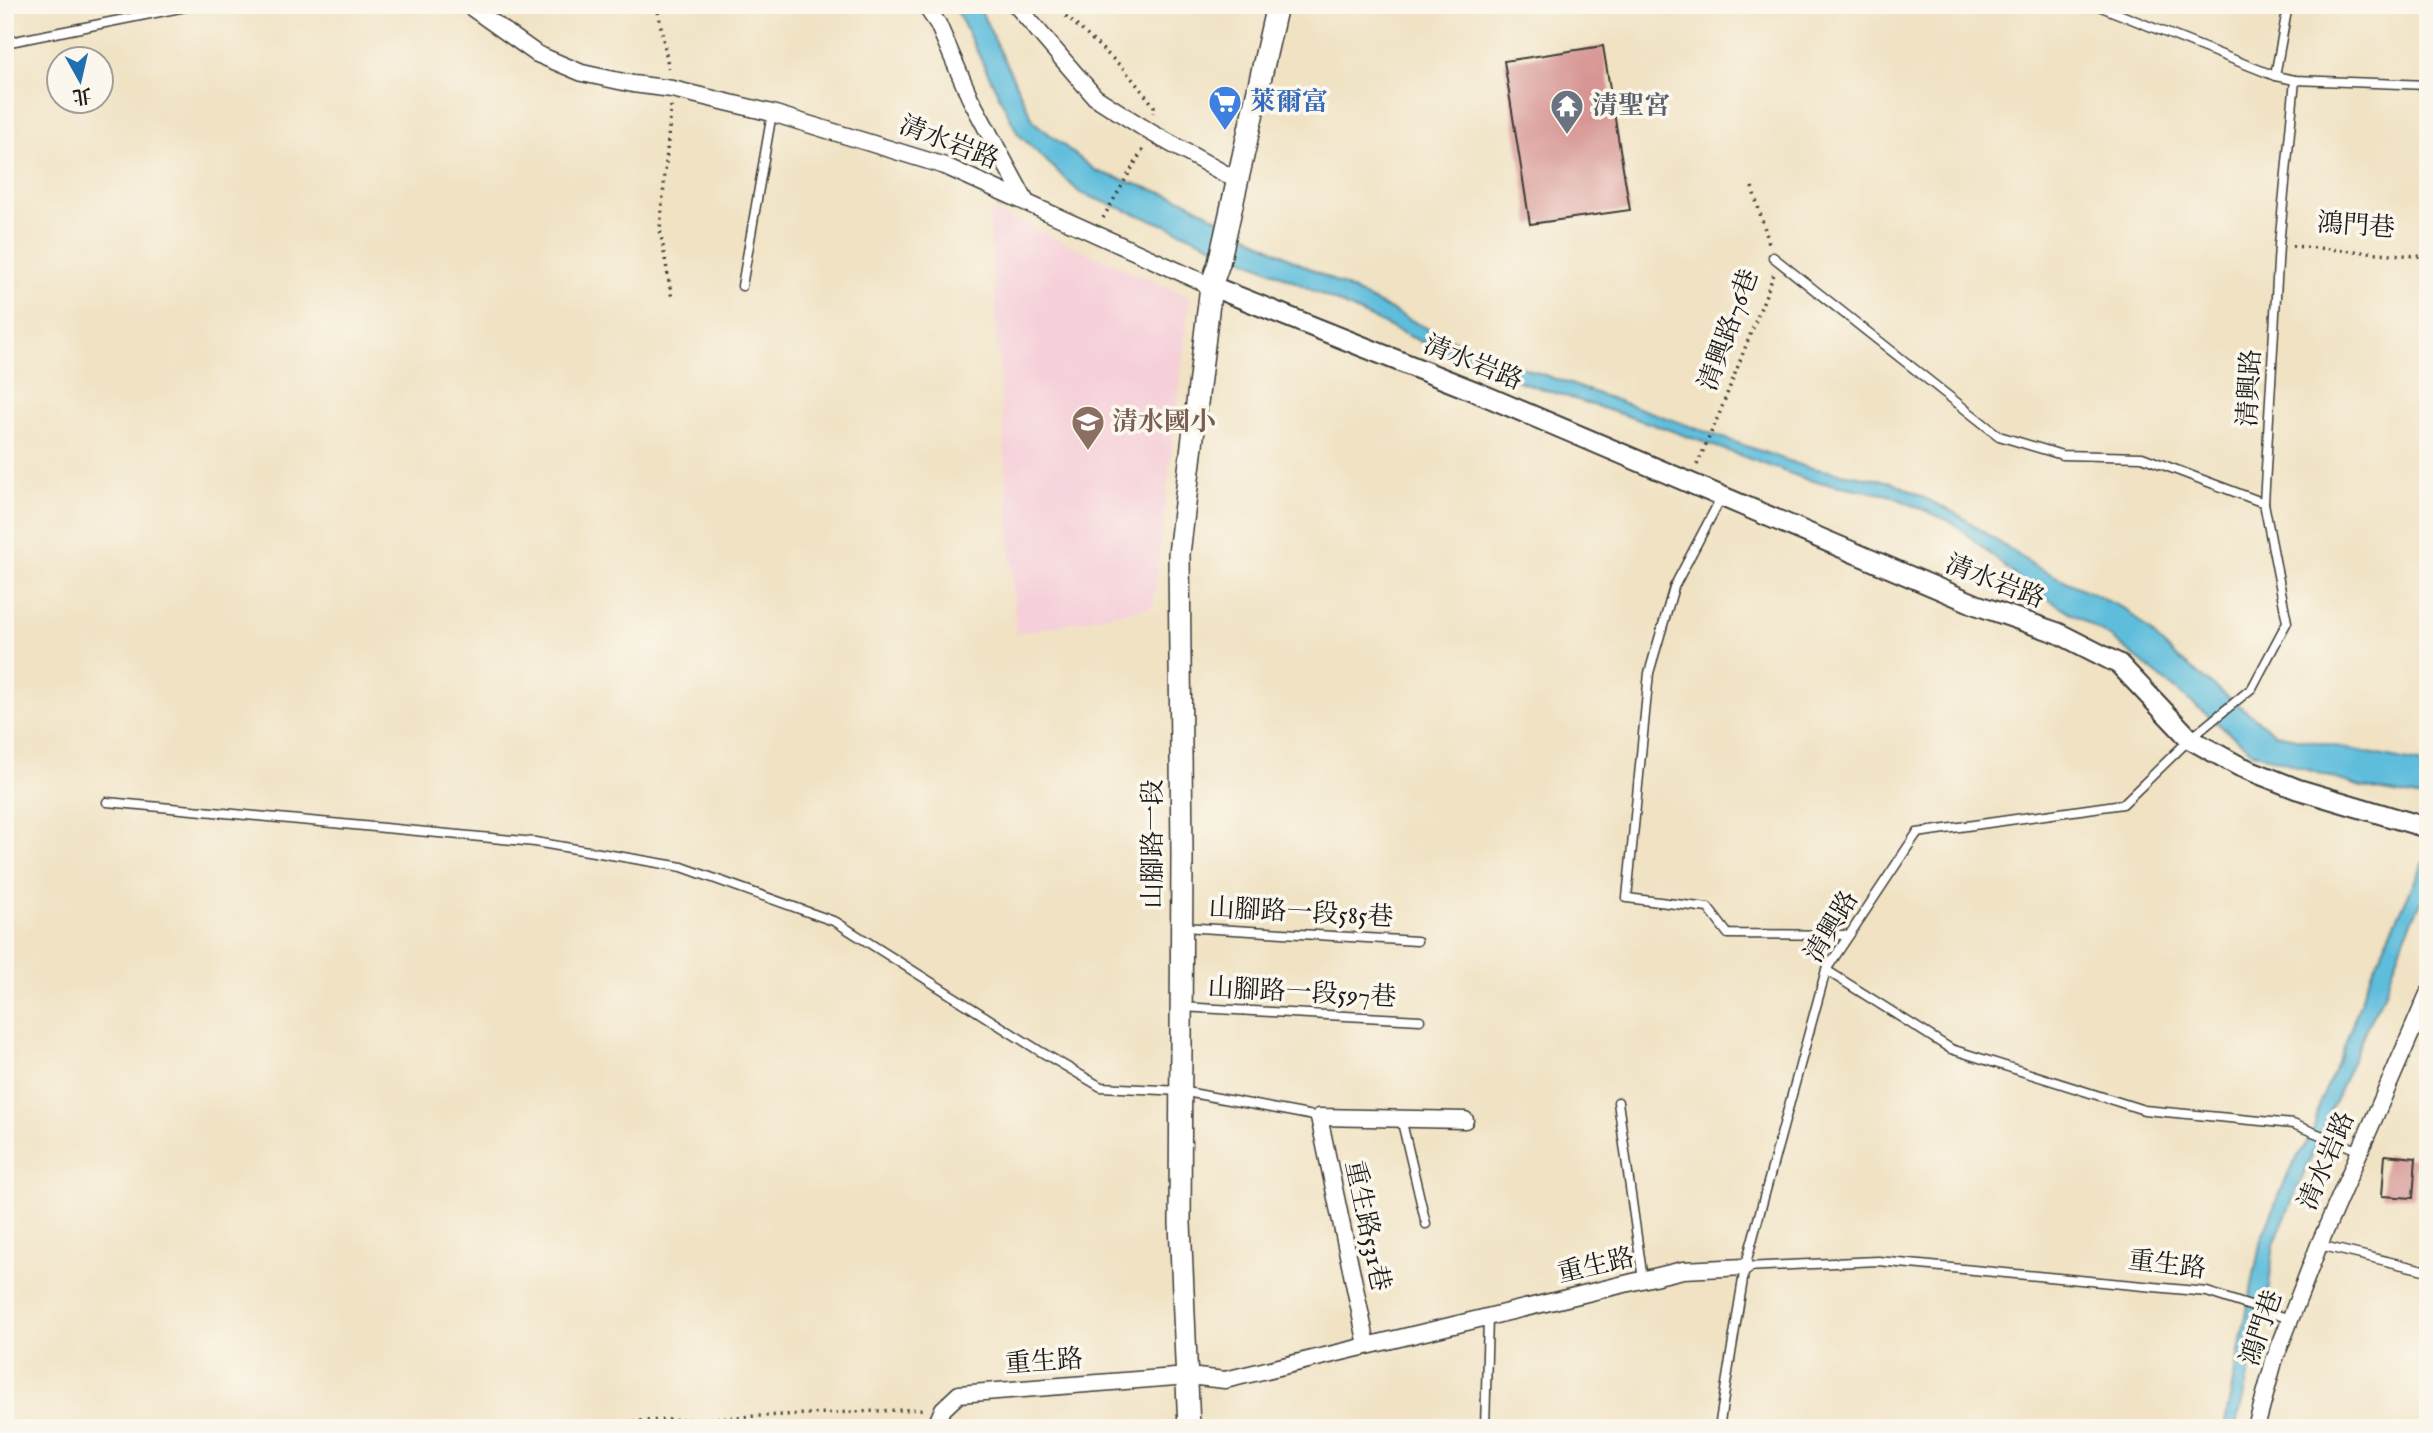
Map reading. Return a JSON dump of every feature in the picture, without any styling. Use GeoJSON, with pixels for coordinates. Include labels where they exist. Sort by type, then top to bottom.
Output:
{"type":"FeatureCollection","features":[{"type":"Feature","properties":{"kind":"main road"},"geometry":{"type":"LineString","coordinates":[[1235,189],[1277,5]]}},
{"type":"Feature","properties":{"kind":"main road","name":"山腳路一段"},"geometry":{"type":"LineString","coordinates":[[1189,1428],[1180,1223],[1182,927],[1179,554],[1211,286],[1219,263],[1235,189]]}},
{"type":"Feature","properties":{"kind":"street","name":"清水岩路"},"geometry":{"type":"LineString","coordinates":[[468,5],[537,54],[582,73],[673,89],[772,113],[945,166],[1211,286],[1474,391],[1977,605],[2058,633],[2119,664],[2190,739],[2239,766],[2297,789],[2428,828]]}},
{"type":"Feature","properties":{"kind":"street"},"geometry":{"type":"LineString","coordinates":[[925,5],[938,24],[970,98],[1026,202]]}},
{"type":"Feature","properties":{"kind":"street"},"geometry":{"type":"LineString","coordinates":[[1016,5],[1095,97],[1235,189]]}},
{"type":"Feature","properties":{"kind":"street","name":"清水岩路"},"geometry":{"type":"LineString","coordinates":[[2319,1245],[2428,994]]}},
{"type":"Feature","properties":{"kind":"street"},"geometry":{"type":"LineString","coordinates":[[1319,1116],[1465,1119]]}},
{"type":"Feature","properties":{"kind":"street","name":"重生路531巷"},"geometry":{"type":"LineString","coordinates":[[1319,1116],[1367,1345]]}},
{"type":"Feature","properties":{"kind":"street","name":"鴻門巷"},"geometry":{"type":"LineString","coordinates":[[2256,1428],[2274,1361],[2319,1245]]}},
{"type":"Feature","properties":{"kind":"street","name":"重生路"},"geometry":{"type":"LineString","coordinates":[[943,1409],[959,1394],[1188,1376],[1225,1380],[1683,1270],[1745,1267]]}},
{"type":"Feature","properties":{"kind":"street"},"geometry":{"type":"LineString","coordinates":[[935,1428],[943,1409]]}},
{"type":"Feature","properties":{"kind":"lane"},"geometry":{"type":"LineString","coordinates":[[5,43],[195,5]]}},
{"type":"Feature","properties":{"kind":"lane"},"geometry":{"type":"LineString","coordinates":[[2096,5],[2274,76],[2295,80],[2428,85]]}},
{"type":"Feature","properties":{"kind":"lane"},"geometry":{"type":"LineString","coordinates":[[2274,76],[2288,5]]}},
{"type":"Feature","properties":{"kind":"lane","name":"清興路"},"geometry":{"type":"LineString","coordinates":[[1719,1428],[1745,1267],[1826,970],[1917,833],[2123,804],[2190,739],[2252,688],[2287,622],[2264,503],[2279,245],[2295,80]]}},
{"type":"Feature","properties":{"kind":"lane"},"geometry":{"type":"LineString","coordinates":[[742,286],[772,113]]}},
{"type":"Feature","properties":{"kind":"lane"},"geometry":{"type":"LineString","coordinates":[[1773,257],[1998,436],[2062,455],[2142,457],[2264,503]]}},
{"type":"Feature","properties":{"kind":"lane"},"geometry":{"type":"LineString","coordinates":[[1722,496],[1674,587],[1649,673],[1627,898],[1708,908],[1728,934],[1849,935]]}},
{"type":"Feature","properties":{"kind":"lane"},"geometry":{"type":"LineString","coordinates":[[107,802],[535,842],[682,867],[836,922],[1101,1087],[1181,1091],[1319,1116]]}},
{"type":"Feature","properties":{"kind":"lane","name":"山腳路一段585巷"},"geometry":{"type":"LineString","coordinates":[[1182,927],[1417,941]]}},
{"type":"Feature","properties":{"kind":"lane"},"geometry":{"type":"LineString","coordinates":[[1826,970],[1951,1049],[2144,1111],[2293,1124],[2360,1151]]}},
{"type":"Feature","properties":{"kind":"lane","name":"山腳路一段597巷"},"geometry":{"type":"LineString","coordinates":[[1181,1007],[1420,1020]]}},
{"type":"Feature","properties":{"kind":"lane"},"geometry":{"type":"LineString","coordinates":[[1618,1102],[1643,1280]]}},
{"type":"Feature","properties":{"kind":"lane"},"geometry":{"type":"LineString","coordinates":[[1401,1118],[1426,1224]]}},
{"type":"Feature","properties":{"kind":"lane","name":"清水岩路"},"geometry":{"type":"LineString","coordinates":[[2319,1245],[2428,1271]]}},
{"type":"Feature","properties":{"kind":"lane","name":"重生路"},"geometry":{"type":"LineString","coordinates":[[1745,1267],[1878,1261],[2207,1292],[2290,1319]]}},
{"type":"Feature","properties":{"kind":"lane"},"geometry":{"type":"LineString","coordinates":[[1485,1428],[1489,1317]]}},
{"type":"Feature","properties":{"kind":"path"},"geometry":{"type":"LineString","coordinates":[[657,5],[673,89],[660,229],[671,299]]}},
{"type":"Feature","properties":{"kind":"path"},"geometry":{"type":"LineString","coordinates":[[1057,5],[1064,15],[1125,70],[1154,106],[1150,132]]}},
{"type":"Feature","properties":{"kind":"path"},"geometry":{"type":"LineString","coordinates":[[1103,219],[1134,164]]}},
{"type":"Feature","properties":{"kind":"path","name":"清興路76巷"},"geometry":{"type":"LineString","coordinates":[[1689,482],[1774,275],[1773,257],[1752,187]]}},
{"type":"Feature","properties":{"kind":"path","name":"鴻門巷"},"geometry":{"type":"LineString","coordinates":[[2279,245],[2428,257]]}},
{"type":"Feature","properties":{"kind":"path"},"geometry":{"type":"LineString","coordinates":[[479,1428],[943,1409]]}},
{"type":"Feature","properties":{"kind":"shaded area","name":"清水國小"},"geometry":{"type":"Polygon","coordinates":[[[989,210],[1190,297],[1153,606],[1016,634],[989,210]]]}},
{"type":"Feature","properties":{"kind":"water"},"geometry":{"type":"Polygon","coordinates":[[[952,5],[978,5],[1034,122],[1096,171],[1184,200],[1289,258],[1438,334],[1519,366],[1806,467],[1893,482],[1959,515],[2036,567],[2127,610],[2175,656],[2276,734],[2428,765],[2428,799],[2361,787],[2253,752],[2113,639],[2026,585],[1954,523],[1889,495],[1808,480],[1664,428],[1515,380],[1424,343],[1276,273],[1168,226],[1080,193],[1018,134],[952,5]]]}},
{"type":"Feature","properties":{"kind":"water"},"geometry":{"type":"Polygon","coordinates":[[[2428,853],[2428,887],[2274,1244],[2268,1294],[2236,1427],[2224,1428],[2261,1239],[2290,1169],[2313,1132],[2320,1102],[2341,1056],[2367,983],[2428,853]]]}},
{"type":"Feature","properties":{"kind":"building","name":"清聖宮"},"geometry":{"type":"Polygon","coordinates":[[[1603,46],[1630,210],[1530,224],[1504,61],[1603,46]]]}},
{"type":"Feature","properties":{"kind":"building"},"geometry":{"type":"Polygon","coordinates":[[[2385,1155],[2416,1158],[2413,1198],[2382,1196],[2385,1155]]]}},
{"type":"Feature","properties":{"kind":"place","name":"萊爾富"},"geometry":{"type":"Point","coordinates":[1225,132]}},
{"type":"Feature","properties":{"kind":"place","name":"清聖宮"},"geometry":{"type":"Point","coordinates":[1567,136]}},
{"type":"Feature","properties":{"kind":"place","name":"清水國小"},"geometry":{"type":"Point","coordinates":[1088,452]}}]}
